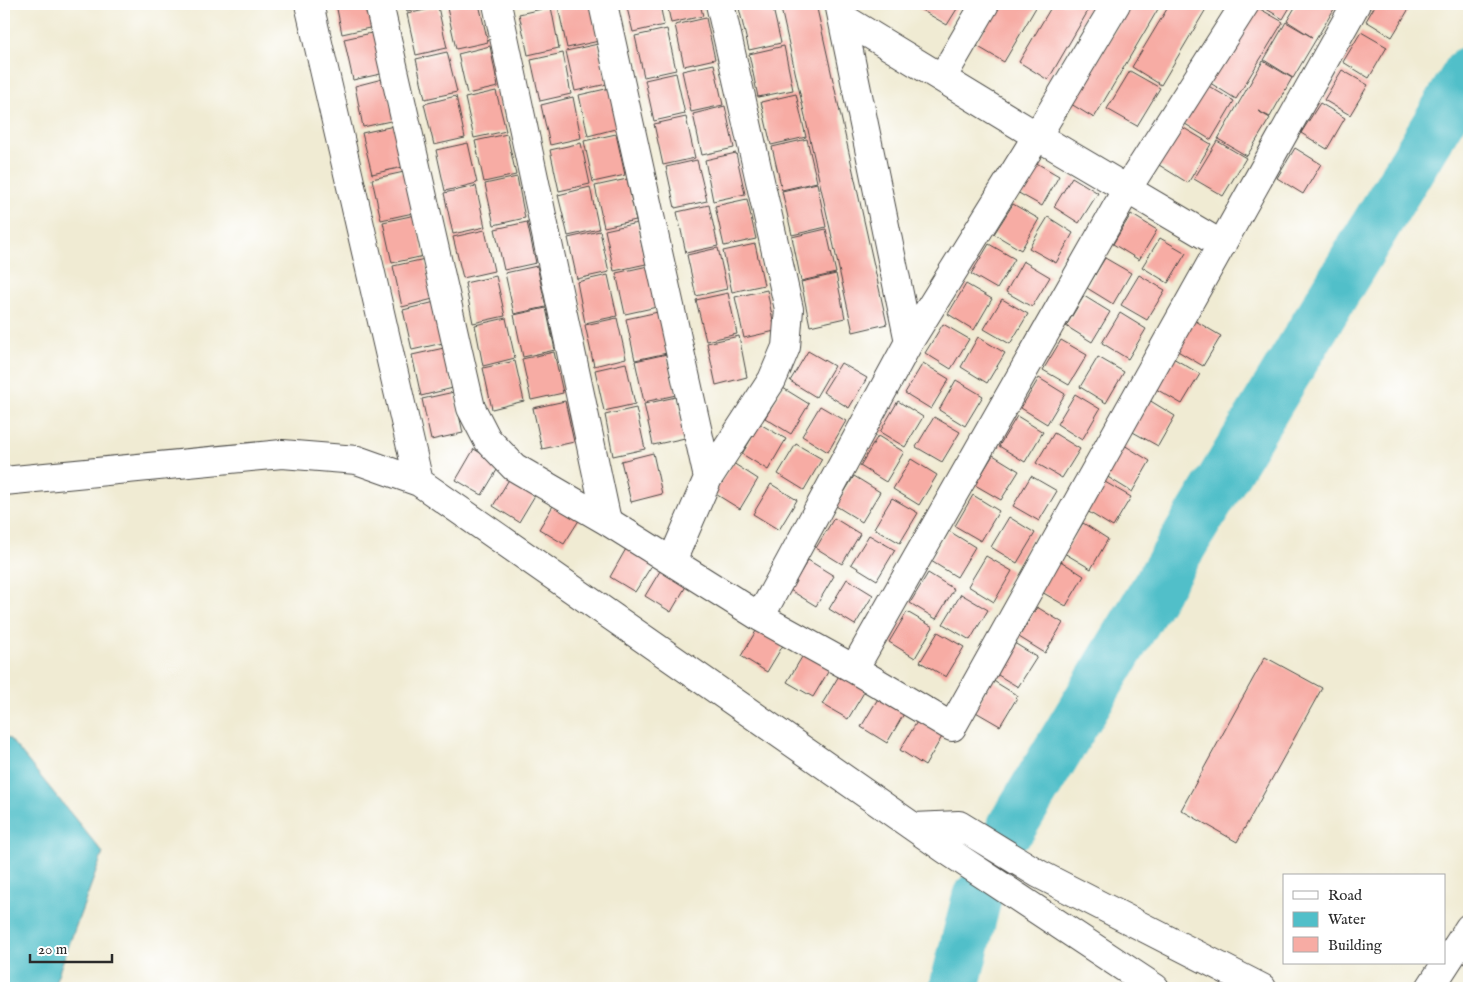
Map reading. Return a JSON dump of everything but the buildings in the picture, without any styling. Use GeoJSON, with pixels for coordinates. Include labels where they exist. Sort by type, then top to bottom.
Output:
{"type":"FeatureCollection","features":[{"type":"Feature","properties":{"kind":"street"},"geometry":{"type":"LineString","coordinates":[[309,4],[419,482]]}},
{"type":"Feature","properties":{"kind":"street"},"geometry":{"type":"LineString","coordinates":[[379,4],[471,408],[487,439],[514,467],[607,520],[760,617],[854,669],[952,727],[1356,4]]}},
{"type":"Feature","properties":{"kind":"street"},"geometry":{"type":"LineString","coordinates":[[496,4],[607,520]]}},
{"type":"Feature","properties":{"kind":"street"},"geometry":{"type":"LineString","coordinates":[[603,4],[708,478]]}},
{"type":"Feature","properties":{"kind":"street"},"geometry":{"type":"LineString","coordinates":[[672,561],[708,478],[772,380],[786,347],[790,310],[720,4]]}},
{"type":"Feature","properties":{"kind":"street"},"geometry":{"type":"LineString","coordinates":[[942,78],[985,4]]}},
{"type":"Feature","properties":{"kind":"street"},"geometry":{"type":"LineString","coordinates":[[760,617],[909,342],[1037,136],[1116,4]]}},
{"type":"Feature","properties":{"kind":"street"},"geometry":{"type":"LineString","coordinates":[[854,669],[1127,189],[1245,4]]}},
{"type":"Feature","properties":{"kind":"street"},"geometry":{"type":"LineString","coordinates":[[841,11],[942,78],[1222,245]]}},
{"type":"Feature","properties":{"kind":"street"},"geometry":{"type":"LineString","coordinates":[[841,11],[909,342]]}},
{"type":"Feature","properties":{"kind":"street"},"geometry":{"type":"LineString","coordinates":[[4,481],[282,454],[357,460],[419,482],[914,828],[1155,988]]}},
{"type":"Feature","properties":{"kind":"street"},"geometry":{"type":"LineString","coordinates":[[914,828],[959,825],[1039,874],[1262,988]]}},
{"type":"Feature","properties":{"kind":"street"},"geometry":{"type":"LineString","coordinates":[[1446,963],[1469,928]]}},
{"type":"Feature","properties":{"kind":"street"},"geometry":{"type":"LineString","coordinates":[[1430,988],[1446,964]]}},
{"type":"Feature","properties":{"kind":"water"},"geometry":{"type":"Polygon","coordinates":[[[4,735],[10,739],[103,853],[53,988],[4,988],[4,735]]]}},
{"type":"Feature","properties":{"kind":"waterway"},"geometry":{"type":"LineString","coordinates":[[1012,826],[1469,71]]}},
{"type":"Feature","properties":{"kind":"waterway"},"geometry":{"type":"LineString","coordinates":[[954,988],[977,897]]}}]}
